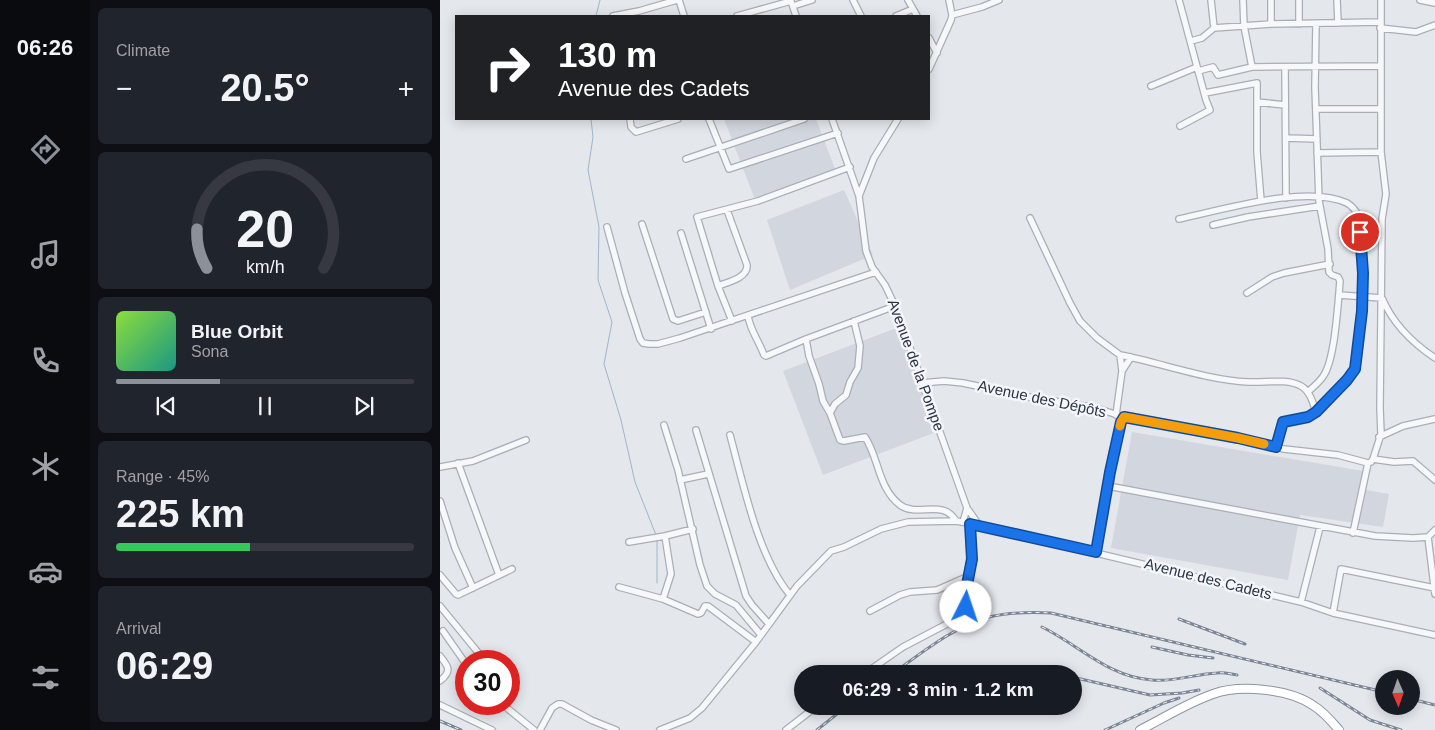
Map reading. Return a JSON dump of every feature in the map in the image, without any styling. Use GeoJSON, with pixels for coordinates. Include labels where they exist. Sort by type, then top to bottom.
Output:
{"type":"FeatureCollection","features":[{"type":"Feature","properties":{"kind":"highway"},"geometry":{"type":"LineString","coordinates":[[1140,730],[1214,693],[1244,689],[1273,692],[1303,700],[1315,706],[1339,730]]}},
{"type":"Feature","properties":{"kind":"street"},"geometry":{"type":"LineString","coordinates":[[619,15],[678,0],[684,15]]}},
{"type":"Feature","properties":{"kind":"street"},"geometry":{"type":"LineString","coordinates":[[741,15],[792,2],[812,0]]}},
{"type":"Feature","properties":{"kind":"street"},"geometry":{"type":"LineString","coordinates":[[908,0],[916,15]]}},
{"type":"Feature","properties":{"kind":"street"},"geometry":{"type":"LineString","coordinates":[[930,68],[952,15],[949,0]]}},
{"type":"Feature","properties":{"kind":"street"},"geometry":{"type":"LineString","coordinates":[[952,15],[982,8],[999,0]]}},
{"type":"Feature","properties":{"kind":"street"},"geometry":{"type":"LineString","coordinates":[[1179,0],[1210,112],[1180,126]]}},
{"type":"Feature","properties":{"kind":"street"},"geometry":{"type":"LineString","coordinates":[[1211,0],[1214,28]]}},
{"type":"Feature","properties":{"kind":"street"},"geometry":{"type":"LineString","coordinates":[[1243,0],[1244,26],[1252,67]]}},
{"type":"Feature","properties":{"kind":"street"},"geometry":{"type":"LineString","coordinates":[[1271,0],[1271,24]]}},
{"type":"Feature","properties":{"kind":"street"},"geometry":{"type":"LineString","coordinates":[[1299,24],[1300,0]]}},
{"type":"Feature","properties":{"kind":"street"},"geometry":{"type":"LineString","coordinates":[[1337,0],[1338,23]]}},
{"type":"Feature","properties":{"kind":"street"},"geometry":{"type":"LineString","coordinates":[[1420,0],[1430,2]]}},
{"type":"Feature","properties":{"kind":"street"},"geometry":{"type":"LineString","coordinates":[[855,1],[860,15]]}},
{"type":"Feature","properties":{"kind":"street"},"geometry":{"type":"LineString","coordinates":[[1353,533],[1370,461],[1381,429],[1382,219],[1386,194],[1381,152],[1380,25],[1382,1]]}},
{"type":"Feature","properties":{"kind":"street"},"geometry":{"type":"LineString","coordinates":[[792,2],[796,15]]}},
{"type":"Feature","properties":{"kind":"street"},"geometry":{"type":"LineString","coordinates":[[898,15],[913,8]]}},
{"type":"Feature","properties":{"kind":"street"},"geometry":{"type":"LineString","coordinates":[[1191,41],[1202,38],[1214,28],[1271,24],[1338,23],[1380,25],[1416,32],[1435,25]]}},
{"type":"Feature","properties":{"kind":"street"},"geometry":{"type":"LineString","coordinates":[[1308,392],[1327,369],[1338,313],[1340,279],[1330,274],[1319,196],[1315,67],[1316,24]]}},
{"type":"Feature","properties":{"kind":"street"},"geometry":{"type":"LineString","coordinates":[[930,40],[937,53]]}},
{"type":"Feature","properties":{"kind":"street"},"geometry":{"type":"LineString","coordinates":[[1151,86],[1198,69],[1214,67],[1218,75],[1252,67],[1380,66]]}},
{"type":"Feature","properties":{"kind":"street"},"geometry":{"type":"LineString","coordinates":[[1285,67],[1286,198]]}},
{"type":"Feature","properties":{"kind":"street"},"geometry":{"type":"LineString","coordinates":[[1205,93],[1227,90],[1255,82],[1257,84],[1257,152],[1261,201]]}},
{"type":"Feature","properties":{"kind":"street"},"geometry":{"type":"LineString","coordinates":[[1257,102],[1285,105]]}},
{"type":"Feature","properties":{"kind":"street"},"geometry":{"type":"LineString","coordinates":[[1316,109],[1381,109]]}},
{"type":"Feature","properties":{"kind":"street"},"geometry":{"type":"LineString","coordinates":[[630,120],[631,126],[636,132],[675,120]]}},
{"type":"Feature","properties":{"kind":"street"},"geometry":{"type":"LineString","coordinates":[[708,120],[728,168],[732,169],[838,133]]}},
{"type":"Feature","properties":{"kind":"street"},"geometry":{"type":"LineString","coordinates":[[686,159],[719,146],[801,120]]}},
{"type":"Feature","properties":{"kind":"street","name":"Avenue de la Pompe"},"geometry":{"type":"LineString","coordinates":[[832,120],[859,196],[866,251],[896,306],[967,508],[980,525]]}},
{"type":"Feature","properties":{"kind":"street"},"geometry":{"type":"LineString","coordinates":[[859,196],[874,158],[897,120]]}},
{"type":"Feature","properties":{"kind":"street"},"geometry":{"type":"LineString","coordinates":[[1286,138],[1317,138]]}},
{"type":"Feature","properties":{"kind":"street"},"geometry":{"type":"LineString","coordinates":[[1317,153],[1381,152]]}},
{"type":"Feature","properties":{"kind":"street"},"geometry":{"type":"LineString","coordinates":[[732,321],[718,286],[697,218],[777,195],[850,167]]}},
{"type":"Feature","properties":{"kind":"street"},"geometry":{"type":"LineString","coordinates":[[1179,219],[1261,201],[1319,196],[1347,203],[1356,212],[1362,251],[1362,298],[1359,346],[1355,369],[1316,412],[1308,417],[1283,422],[1276,447]]}},
{"type":"Feature","properties":{"kind":"street"},"geometry":{"type":"LineString","coordinates":[[1213,225],[1248,217],[1320,206]]}},
{"type":"Feature","properties":{"kind":"street"},"geometry":{"type":"LineString","coordinates":[[718,286],[741,276],[748,270],[748,265],[727,210]]}},
{"type":"Feature","properties":{"kind":"street"},"geometry":{"type":"LineString","coordinates":[[1030,218],[1080,321],[1097,338],[1120,355],[1226,379],[1299,385],[1308,392],[1316,412]]}},
{"type":"Feature","properties":{"kind":"street"},"geometry":{"type":"LineString","coordinates":[[642,224],[673,319],[678,321],[706,312]]}},
{"type":"Feature","properties":{"kind":"street"},"geometry":{"type":"LineString","coordinates":[[607,227],[627,302],[643,343],[658,344],[711,329],[876,272]]}},
{"type":"Feature","properties":{"kind":"street"},"geometry":{"type":"LineString","coordinates":[[681,233],[711,329]]}},
{"type":"Feature","properties":{"kind":"street"},"geometry":{"type":"LineString","coordinates":[[1247,293],[1272,277],[1284,272],[1330,264]]}},
{"type":"Feature","properties":{"kind":"street"},"geometry":{"type":"LineString","coordinates":[[1339,295],[1382,298]]}},
{"type":"Feature","properties":{"kind":"street"},"geometry":{"type":"LineString","coordinates":[[1382,298],[1392,319],[1422,349],[1435,358]]}},
{"type":"Feature","properties":{"kind":"street"},"geometry":{"type":"LineString","coordinates":[[748,316],[750,325],[766,356],[806,339],[896,306]]}},
{"type":"Feature","properties":{"kind":"street"},"geometry":{"type":"LineString","coordinates":[[830,413],[835,404],[846,395],[850,382],[858,368],[860,346],[854,321]]}},
{"type":"Feature","properties":{"kind":"street"},"geometry":{"type":"LineString","coordinates":[[806,339],[809,356],[824,401],[840,440],[866,438],[884,484],[901,506],[914,509],[944,510],[953,515],[956,521]]}},
{"type":"Feature","properties":{"kind":"street"},"geometry":{"type":"LineString","coordinates":[[1096,552],[1120,417],[1122,371],[1120,355]]}},
{"type":"Feature","properties":{"kind":"street"},"geometry":{"type":"LineString","coordinates":[[1122,371],[1131,357]]}},
{"type":"Feature","properties":{"kind":"street","name":"Avenue des Dépôts"},"geometry":{"type":"LineString","coordinates":[[922,383],[944,381],[963,383],[1029,397],[1096,408],[1120,417],[1238,438],[1276,447],[1370,461],[1413,461],[1435,480]]}},
{"type":"Feature","properties":{"kind":"street"},"geometry":{"type":"LineString","coordinates":[[1379,437],[1403,426],[1435,419]]}},
{"type":"Feature","properties":{"kind":"street"},"geometry":{"type":"LineString","coordinates":[[664,425],[707,586],[715,594],[736,606],[761,635]]}},
{"type":"Feature","properties":{"kind":"street"},"geometry":{"type":"LineString","coordinates":[[696,430],[746,596],[752,606],[769,624]]}},
{"type":"Feature","properties":{"kind":"street"},"geometry":{"type":"LineString","coordinates":[[730,435],[758,532],[773,570],[790,595]]}},
{"type":"Feature","properties":{"kind":"street"},"geometry":{"type":"LineString","coordinates":[[440,467],[474,461],[526,440]]}},
{"type":"Feature","properties":{"kind":"street"},"geometry":{"type":"LineString","coordinates":[[458,464],[499,575]]}},
{"type":"Feature","properties":{"kind":"street"},"geometry":{"type":"LineString","coordinates":[[680,480],[708,474]]}},
{"type":"Feature","properties":{"kind":"street"},"geometry":{"type":"LineString","coordinates":[[1108,486],[1353,533],[1395,538],[1428,537],[1435,530]]}},
{"type":"Feature","properties":{"kind":"street"},"geometry":{"type":"LineString","coordinates":[[440,501],[455,548],[473,588]]}},
{"type":"Feature","properties":{"kind":"street"},"geometry":{"type":"LineString","coordinates":[[877,665],[903,647],[960,617],[964,612],[972,559],[967,508]]}},
{"type":"Feature","properties":{"kind":"street","name":"Avenue des Cadets"},"geometry":{"type":"LineString","coordinates":[[660,730],[678,724],[698,712],[756,642],[804,578],[831,551],[844,547],[872,532],[908,522],[956,521],[980,525],[1301,602],[1333,613],[1435,635]]}},
{"type":"Feature","properties":{"kind":"street"},"geometry":{"type":"LineString","coordinates":[[1301,602],[1320,527]]}},
{"type":"Feature","properties":{"kind":"street"},"geometry":{"type":"LineString","coordinates":[[629,542],[693,529]]}},
{"type":"Feature","properties":{"kind":"street"},"geometry":{"type":"LineString","coordinates":[[663,599],[671,574],[665,536]]}},
{"type":"Feature","properties":{"kind":"street"},"geometry":{"type":"LineString","coordinates":[[1428,537],[1435,594]]}},
{"type":"Feature","properties":{"kind":"street"},"geometry":{"type":"LineString","coordinates":[[440,575],[457,595],[512,569]]}},
{"type":"Feature","properties":{"kind":"street"},"geometry":{"type":"LineString","coordinates":[[1333,613],[1341,569],[1435,588]]}},
{"type":"Feature","properties":{"kind":"street"},"geometry":{"type":"LineString","coordinates":[[870,611],[900,595],[910,592],[937,590],[969,576]]}},
{"type":"Feature","properties":{"kind":"street"},"geometry":{"type":"LineString","coordinates":[[620,587],[663,599],[698,614],[705,606],[708,606],[756,642]]}},
{"type":"Feature","properties":{"kind":"street"},"geometry":{"type":"LineString","coordinates":[[440,606],[476,650]]}},
{"type":"Feature","properties":{"kind":"street"},"geometry":{"type":"LineString","coordinates":[[455,624],[442,632],[456,650]]}},
{"type":"Feature","properties":{"kind":"street"},"geometry":{"type":"LineString","coordinates":[[440,656],[448,671],[446,676],[440,681]]}},
{"type":"Feature","properties":{"kind":"street"},"geometry":{"type":"LineString","coordinates":[[540,730],[552,708],[558,704],[562,704],[591,720],[616,730]]}},
{"type":"Feature","properties":{"kind":"street"},"geometry":{"type":"LineString","coordinates":[[440,705],[492,730]]}},
{"type":"Feature","properties":{"kind":"street"},"geometry":{"type":"LineString","coordinates":[[516,715],[534,730]]}},
{"type":"Feature","properties":{"kind":"street"},"geometry":{"type":"LineString","coordinates":[[786,730],[805,715]]}},
{"type":"Feature","properties":{"kind":"shaded area"},"geometry":{"type":"Polygon","coordinates":[[[724,120],[816,120],[837,174],[757,205],[724,120]]]}},
{"type":"Feature","properties":{"kind":"shaded area"},"geometry":{"type":"Polygon","coordinates":[[[844,190],[873,255],[790,290],[767,220],[844,190]]]}},
{"type":"Feature","properties":{"kind":"shaded area"},"geometry":{"type":"Polygon","coordinates":[[[899,327],[939,431],[823,475],[783,371],[899,327]]]}},
{"type":"Feature","properties":{"kind":"shaded area"},"geometry":{"type":"Polygon","coordinates":[[[1132,432],[1369,472],[1366,490],[1389,494],[1383,527],[1300,515],[1288,580],[1111,548],[1132,432]]]}},
{"type":"Feature","properties":{"kind":"waterway"},"geometry":{"type":"LineString","coordinates":[[596,15],[600,0]]}},
{"type":"Feature","properties":{"kind":"waterway"},"geometry":{"type":"LineString","coordinates":[[591,120],[593,137],[588,170],[599,227],[598,280],[612,322],[604,364],[621,420],[635,482],[656,535]]}},
{"type":"Feature","properties":{"kind":"waterway"},"geometry":{"type":"LineString","coordinates":[[657,539],[657,583]]}},
{"type":"Feature","properties":{"kind":"railway"},"geometry":{"type":"LineString","coordinates":[[905,665],[951,633],[977,621],[1005,614],[1051,613],[1375,690]]}},
{"type":"Feature","properties":{"kind":"railway"},"geometry":{"type":"LineString","coordinates":[[1179,619],[1245,644]]}},
{"type":"Feature","properties":{"kind":"railway"},"geometry":{"type":"LineString","coordinates":[[1042,627],[1108,667],[1136,678],[1160,680],[1220,673],[1237,675]]}},
{"type":"Feature","properties":{"kind":"railway"},"geometry":{"type":"LineString","coordinates":[[1152,647],[1213,658]]}},
{"type":"Feature","properties":{"kind":"railway"},"geometry":{"type":"LineString","coordinates":[[1082,679],[1150,695],[1199,690]]}},
{"type":"Feature","properties":{"kind":"railway"},"geometry":{"type":"LineString","coordinates":[[1320,688],[1370,720],[1401,730]]}},
{"type":"Feature","properties":{"kind":"railway"},"geometry":{"type":"LineString","coordinates":[[1105,730],[1179,698]]}},
{"type":"Feature","properties":{"kind":"railway"},"geometry":{"type":"LineString","coordinates":[[1420,701],[1435,705]]}},
{"type":"Feature","properties":{"kind":"railway"},"geometry":{"type":"LineString","coordinates":[[817,730],[836,715]]}},
{"type":"Feature","properties":{"kind":"railway"},"geometry":{"type":"LineString","coordinates":[[440,721],[461,730]]}},
{"type":"Feature","properties":{"kind":"slow traffic"},"geometry":{"type":"LineString","coordinates":[[1120,426],[1124,417],[1264,444]]}},
{"type":"Feature","properties":{"kind":"route"},"geometry":{"type":"LineString","coordinates":[[966,607],[966,590],[972,559],[969,533],[970,524],[1096,552],[1112,461],[1121,422],[1124,417],[1276,447],[1283,422],[1308,417],[1316,412],[1355,369],[1362,311],[1363,273],[1360,232]]}}]}
